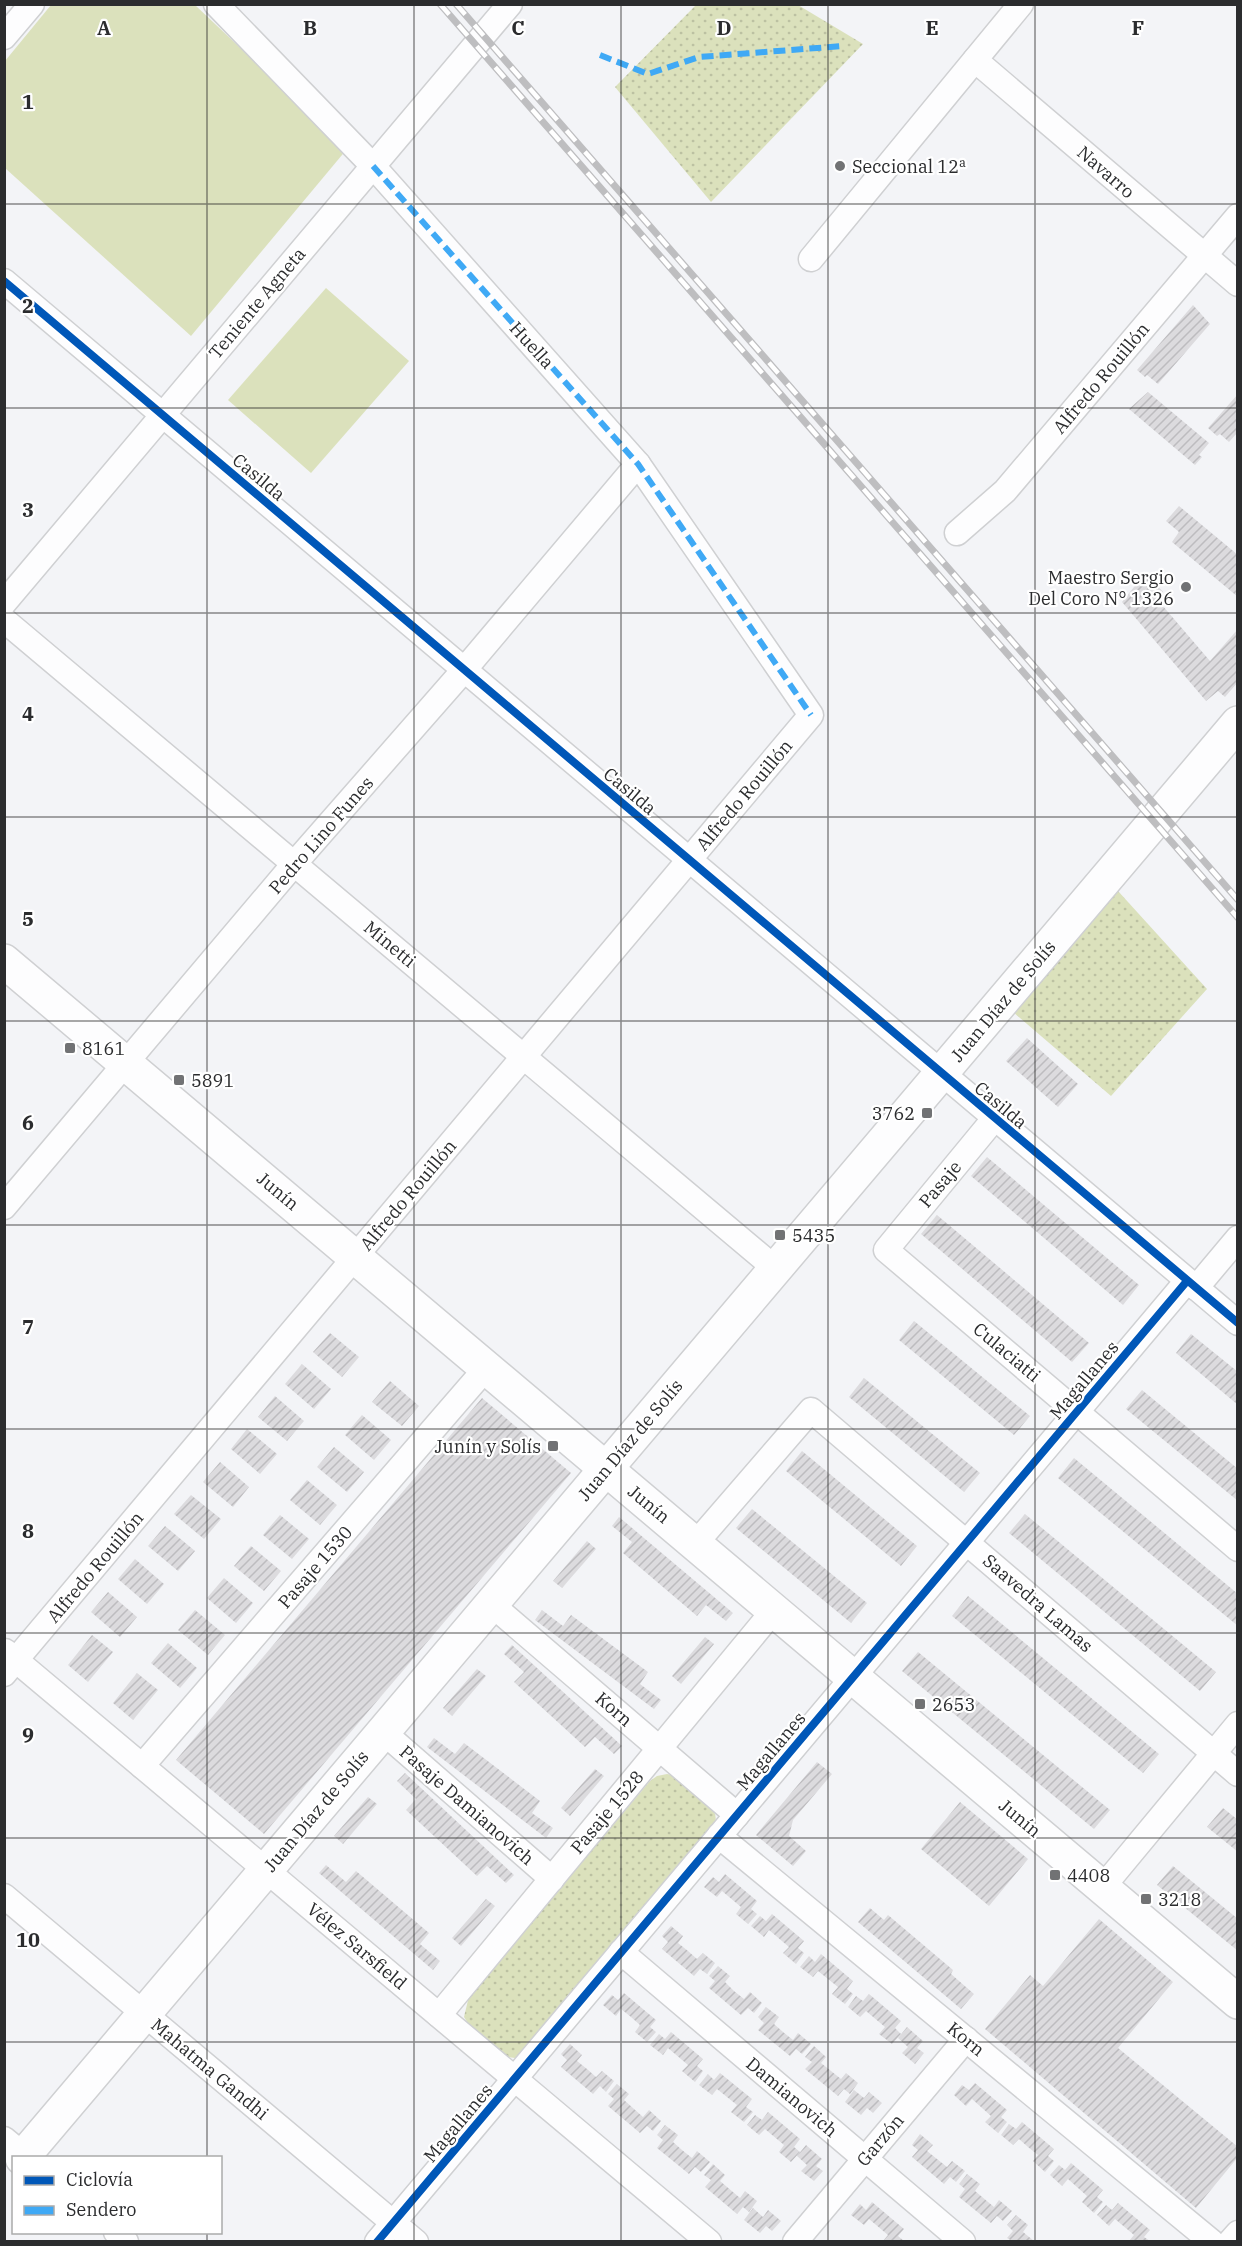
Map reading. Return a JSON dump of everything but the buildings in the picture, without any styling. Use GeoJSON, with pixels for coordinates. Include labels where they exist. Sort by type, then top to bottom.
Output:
{"type":"FeatureCollection","features":[{"type":"Feature","properties":{"kind":"main road","name":"Juan Díaz de Solís"},"geometry":{"type":"LineString","coordinates":[[19,2156],[266,1870],[1238,723]]}},
{"type":"Feature","properties":{"kind":"main road","name":"Junín"},"geometry":{"type":"LineString","coordinates":[[4,961],[1238,2002]]}},
{"type":"Feature","properties":{"kind":"street"},"geometry":{"type":"LineString","coordinates":[[4,38],[32,4]]}},
{"type":"Feature","properties":{"kind":"street","name":"Huella"},"geometry":{"type":"LineString","coordinates":[[216,4],[373,166],[638,464],[812,715]]}},
{"type":"Feature","properties":{"kind":"street","name":"Teniente Agneta"},"geometry":{"type":"LineString","coordinates":[[4,603],[510,4]]}},
{"type":"Feature","properties":{"kind":"street"},"geometry":{"type":"LineString","coordinates":[[811,259],[1021,4]]}},
{"type":"Feature","properties":{"kind":"street","name":"Navarro"},"geometry":{"type":"LineString","coordinates":[[975,60],[1238,284]]}},
{"type":"Feature","properties":{"kind":"street","name":"Alfredo Rouillón"},"geometry":{"type":"LineString","coordinates":[[957,533],[1005,491],[1238,216]]}},
{"type":"Feature","properties":{"kind":"street","name":"Casilda"},"geometry":{"type":"LineString","coordinates":[[4,281],[1238,1323]]}},
{"type":"Feature","properties":{"kind":"street","name":"Pedro Lino Funes"},"geometry":{"type":"LineString","coordinates":[[4,1207],[294,864],[464,670],[638,464]]}},
{"type":"Feature","properties":{"kind":"street","name":"Minetti"},"geometry":{"type":"LineString","coordinates":[[4,620],[776,1269]]}},
{"type":"Feature","properties":{"kind":"street","name":"Alfredo Rouillón"},"geometry":{"type":"LineString","coordinates":[[8,1662],[356,1257],[812,715]]}},
{"type":"Feature","properties":{"kind":"street","name":"Pasaje"},"geometry":{"type":"LineString","coordinates":[[886,1250],[994,1119]]}},
{"type":"Feature","properties":{"kind":"street","name":"Magallanes"},"geometry":{"type":"LineString","coordinates":[[378,2241],[1077,1412],[1192,1284],[1238,1238]]}},
{"type":"Feature","properties":{"kind":"street","name":"Culaciatti"},"geometry":{"type":"LineString","coordinates":[[886,1250],[1238,1549]]}},
{"type":"Feature","properties":{"kind":"street","name":"Pasaje 1530"},"geometry":{"type":"LineString","coordinates":[[142,1766],[487,1367]]}},
{"type":"Feature","properties":{"kind":"street","name":"Saavedra Lamas"},"geometry":{"type":"LineString","coordinates":[[696,1543],[811,1410],[1238,1774]]}},
{"type":"Feature","properties":{"kind":"street","name":"Korn"},"geometry":{"type":"LineString","coordinates":[[491,1604],[737,1815]]}},
{"type":"Feature","properties":{"kind":"street","name":"Pasaje 1528"},"geometry":{"type":"LineString","coordinates":[[439,2015],[774,1610]]}},
{"type":"Feature","properties":{"kind":"street","name":"Vélez Sarsfield"},"geometry":{"type":"LineString","coordinates":[[8,1662],[142,1766],[709,2241]]}},
{"type":"Feature","properties":{"kind":"street"},"geometry":{"type":"LineString","coordinates":[[1102,1888],[1238,1724]]}},
{"type":"Feature","properties":{"kind":"street","name":"Pasaje Damianovich"},"geometry":{"type":"LineString","coordinates":[[382,1731],[552,1879]]}},
{"type":"Feature","properties":{"kind":"street","name":"Korn"},"geometry":{"type":"LineString","coordinates":[[719,1836],[1212,2241]]}},
{"type":"Feature","properties":{"kind":"street","name":"Mahatma Gandhi"},"geometry":{"type":"LineString","coordinates":[[4,1896],[416,2241]]}},
{"type":"Feature","properties":{"kind":"street","name":"Damianovich"},"geometry":{"type":"LineString","coordinates":[[621,1952],[963,2241]]}},
{"type":"Feature","properties":{"kind":"street","name":"Garzón"},"geometry":{"type":"LineString","coordinates":[[795,2241],[966,2039]]}},
{"type":"Feature","properties":{"kind":"street"},"geometry":{"type":"LineString","coordinates":[[1230,2241],[1238,2233]]}},
{"type":"Feature","properties":{"kind":"green space"},"geometry":{"type":"Polygon","coordinates":[[[51,5],[195,5],[347,149],[191,336],[5,168],[5,61],[51,5]]]}},
{"type":"Feature","properties":{"kind":"green space"},"geometry":{"type":"Polygon","coordinates":[[[696,5],[798,5],[863,44],[711,202],[615,87],[696,5]]]}},
{"type":"Feature","properties":{"kind":"green space"},"geometry":{"type":"Polygon","coordinates":[[[326,288],[409,361],[311,473],[228,400],[326,288]]]}},
{"type":"Feature","properties":{"kind":"green space"},"geometry":{"type":"Polygon","coordinates":[[[1118,891],[1207,989],[1111,1096],[1013,1012],[1118,891]]]}},
{"type":"Feature","properties":{"kind":"green space"},"geometry":{"type":"Polygon","coordinates":[[[667,1774],[687,1783],[708,1801],[715,1814],[715,1829],[522,2055],[515,2058],[508,2057],[469,2025],[464,2017],[469,1996],[650,1781],[657,1776],[667,1774]]]}},
{"type":"Feature","properties":{"kind":"railway"},"geometry":{"type":"LineString","coordinates":[[440,4],[1238,918]]}},
{"type":"Feature","properties":{"kind":"railway"},"geometry":{"type":"LineString","coordinates":[[456,4],[1238,900]]}},
{"type":"Feature","properties":{"kind":"marked path"},"geometry":{"type":"LineString","coordinates":[[600,55],[648,74],[699,57],[843,46]]}},
{"type":"Feature","properties":{"kind":"marked path"},"geometry":{"type":"LineString","coordinates":[[373,166],[638,464],[811,715]]}},
{"type":"Feature","properties":{"kind":"cycle path"},"geometry":{"type":"LineString","coordinates":[[4,281],[1238,1323]]}},
{"type":"Feature","properties":{"kind":"cycle path"},"geometry":{"type":"LineString","coordinates":[[377,2242],[1187,1281]]}},
{"type":"Feature","properties":{"kind":"place","name":"Seccional 12ª"},"geometry":{"type":"Point","coordinates":[840,166]}},
{"type":"Feature","properties":{"kind":"place","name":"Maestro Sergio Del Coro N° 1326"},"geometry":{"type":"Point","coordinates":[1186,587]}},
{"type":"Feature","properties":{"kind":"place","name":"8161"},"geometry":{"type":"Point","coordinates":[70,1048]}},
{"type":"Feature","properties":{"kind":"place","name":"5891"},"geometry":{"type":"Point","coordinates":[179,1080]}},
{"type":"Feature","properties":{"kind":"place","name":"3762"},"geometry":{"type":"Point","coordinates":[927,1113]}},
{"type":"Feature","properties":{"kind":"place","name":"5435"},"geometry":{"type":"Point","coordinates":[780,1235]}},
{"type":"Feature","properties":{"kind":"place","name":"Junín y Solís"},"geometry":{"type":"Point","coordinates":[553,1446]}},
{"type":"Feature","properties":{"kind":"place","name":"2653"},"geometry":{"type":"Point","coordinates":[920,1704]}},
{"type":"Feature","properties":{"kind":"place","name":"4408"},"geometry":{"type":"Point","coordinates":[1055,1875]}},
{"type":"Feature","properties":{"kind":"place","name":"3218"},"geometry":{"type":"Point","coordinates":[1146,1899]}}]}
